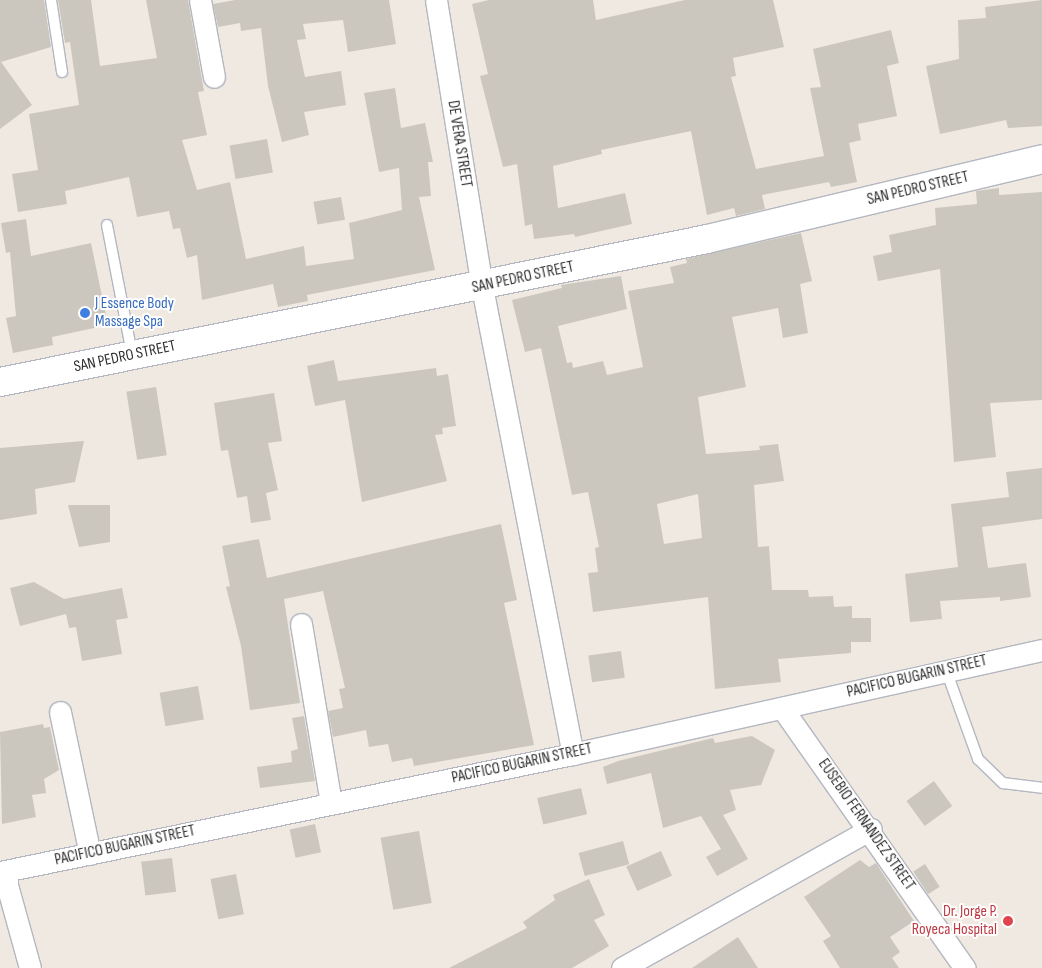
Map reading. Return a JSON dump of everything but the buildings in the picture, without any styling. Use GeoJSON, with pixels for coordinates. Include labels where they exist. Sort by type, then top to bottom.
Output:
{"type":"FeatureCollection","features":[{"type":"Feature","properties":{"kind":"street"},"geometry":{"type":"LineString","coordinates":[[200,0],[214,77]]}},
{"type":"Feature","properties":{"kind":"street","name":"DE VERA STREET"},"geometry":{"type":"LineString","coordinates":[[436,0],[482,287],[573,754]]}},
{"type":"Feature","properties":{"kind":"street","name":"SAN PEDRO STREET"},"geometry":{"type":"LineString","coordinates":[[0,382],[482,287],[707,239],[1042,159]]}},
{"type":"Feature","properties":{"kind":"street"},"geometry":{"type":"LineString","coordinates":[[301,624],[331,803]]}},
{"type":"Feature","properties":{"kind":"street","name":"PACIFICO BUGARIN STREET"},"geometry":{"type":"LineString","coordinates":[[4,872],[573,754],[1042,650]]}},
{"type":"Feature","properties":{"kind":"street","name":"EUSEBIO FERNANDEZ STREET"},"geometry":{"type":"LineString","coordinates":[[782,708],[871,829],[965,968]]}},
{"type":"Feature","properties":{"kind":"street"},"geometry":{"type":"LineString","coordinates":[[60,712],[90,854]]}},
{"type":"Feature","properties":{"kind":"street"},"geometry":{"type":"LineString","coordinates":[[622,968],[871,829]]}},
{"type":"Feature","properties":{"kind":"street"},"geometry":{"type":"LineString","coordinates":[[4,872],[30,968]]}},
{"type":"Feature","properties":{"kind":"lane"},"geometry":{"type":"LineString","coordinates":[[51,0],[62,72]]}},
{"type":"Feature","properties":{"kind":"lane"},"geometry":{"type":"LineString","coordinates":[[107,225],[132,355]]}},
{"type":"Feature","properties":{"kind":"lane"},"geometry":{"type":"LineString","coordinates":[[945,670],[978,759],[1003,783],[1042,788]]}},
{"type":"Feature","properties":{"kind":"place","name":"J Essence Body Massage Spa"},"geometry":{"type":"Point","coordinates":[85,313]}},
{"type":"Feature","properties":{"kind":"place","name":"Dr. Jorge P. Royeca Hospital"},"geometry":{"type":"Point","coordinates":[1008,921]}}]}
